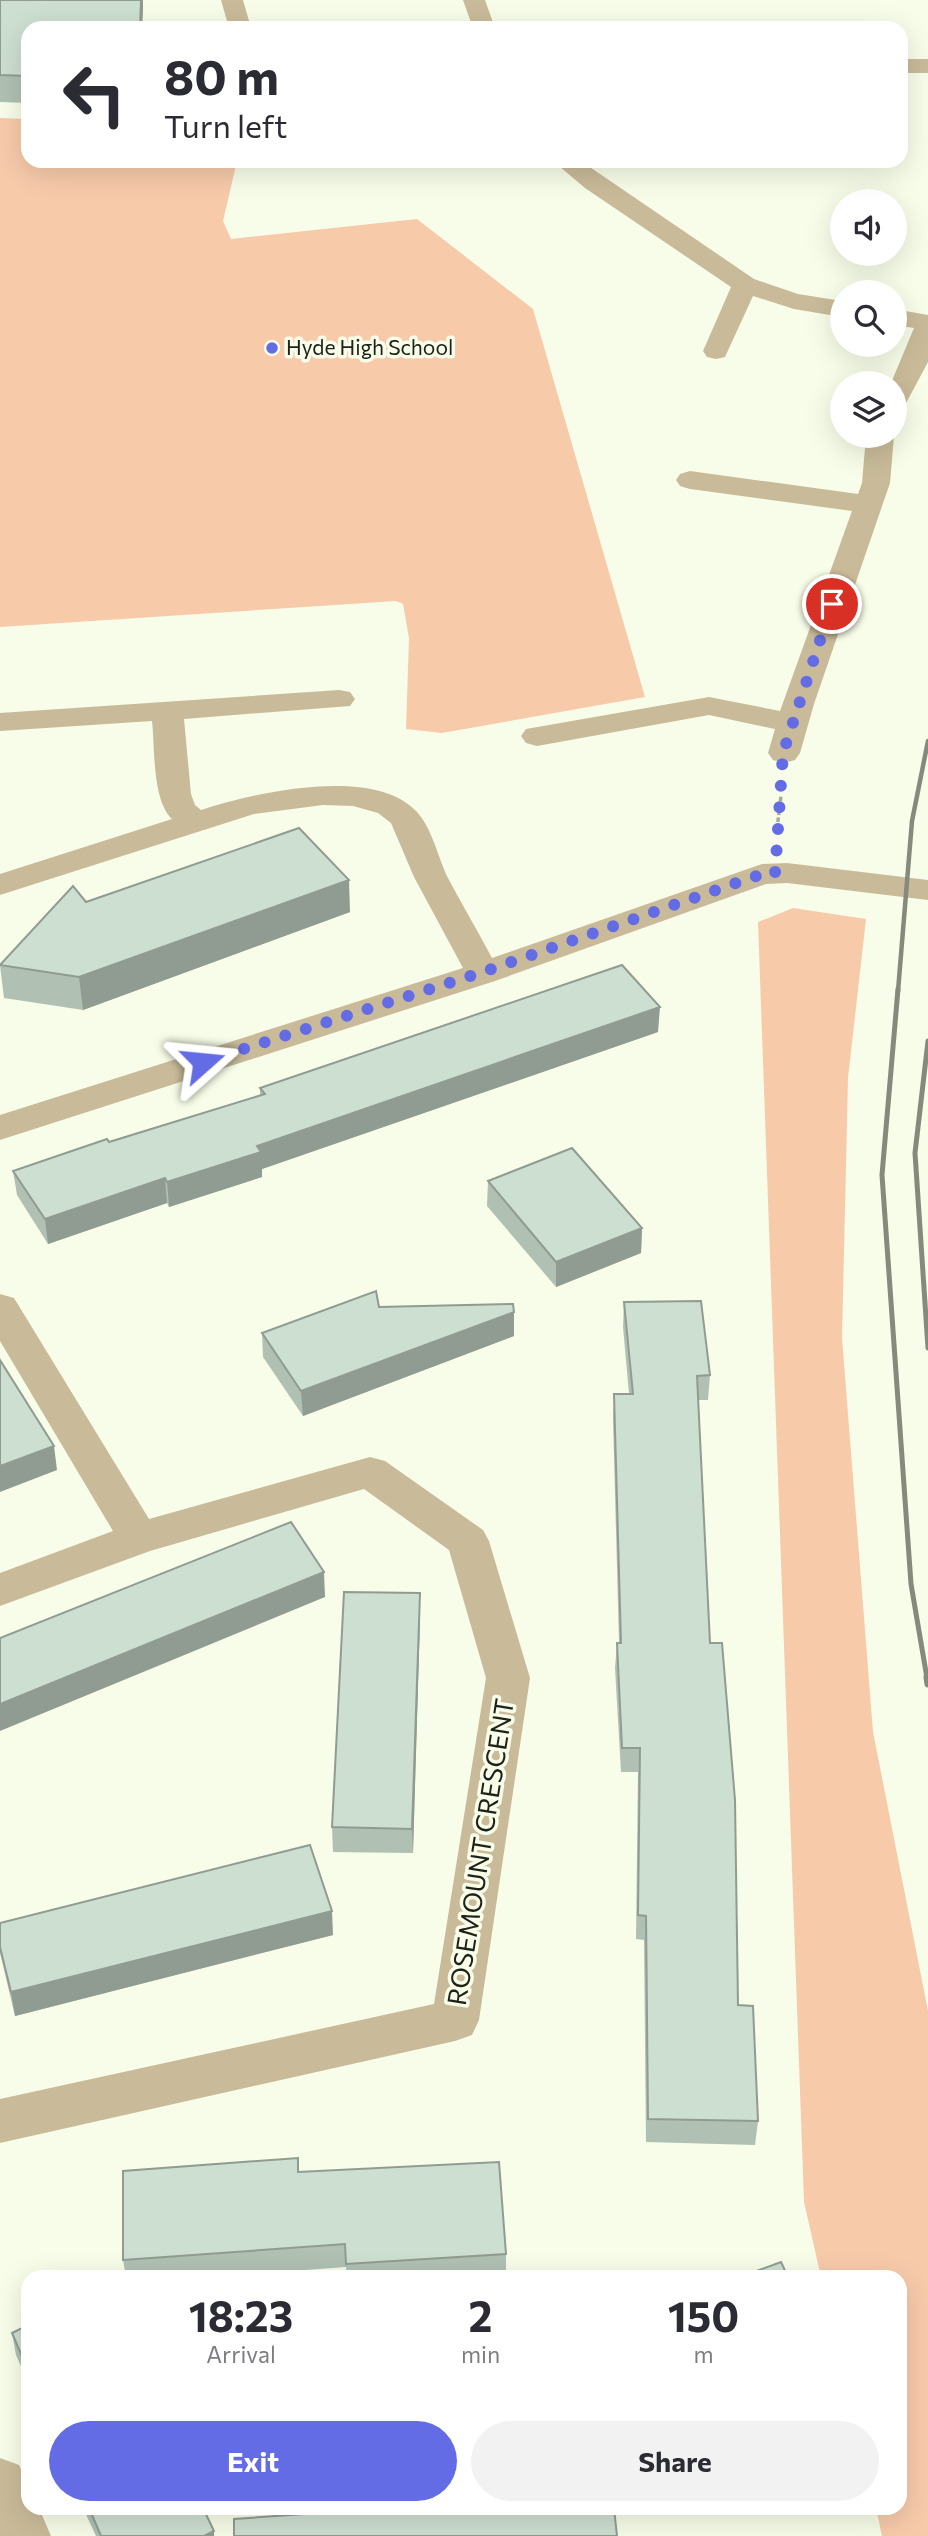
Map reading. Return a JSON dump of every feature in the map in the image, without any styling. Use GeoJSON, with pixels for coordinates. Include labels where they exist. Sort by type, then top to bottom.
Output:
{"type":"FeatureCollection","features":[{"type":"Feature","properties":{"kind":"street"},"geometry":{"type":"LineString","coordinates":[[232,0],[238,21]]}},
{"type":"Feature","properties":{"kind":"street"},"geometry":{"type":"LineString","coordinates":[[474,0],[482,21]]}},
{"type":"Feature","properties":{"kind":"street"},"geometry":{"type":"LineString","coordinates":[[908,66],[928,66]]}},
{"type":"Feature","properties":{"kind":"street"},"geometry":{"type":"LineString","coordinates":[[574,168],[744,285],[794,301],[830,307]]}},
{"type":"Feature","properties":{"kind":"street"},"geometry":{"type":"LineString","coordinates":[[716,351],[744,285]]}},
{"type":"Feature","properties":{"kind":"street"},"geometry":{"type":"LineString","coordinates":[[907,320],[928,325],[907,379]]}},
{"type":"Feature","properties":{"kind":"street"},"geometry":{"type":"LineString","coordinates":[[783,753],[866,504],[876,483],[879,448]]}},
{"type":"Feature","properties":{"kind":"street"},"geometry":{"type":"LineString","coordinates":[[690,480],[866,504]]}},
{"type":"Feature","properties":{"kind":"street"},"geometry":{"type":"LineString","coordinates":[[0,722],[339,699]]}},
{"type":"Feature","properties":{"kind":"street"},"geometry":{"type":"LineString","coordinates":[[537,736],[709,706],[792,723]]}},
{"type":"Feature","properties":{"kind":"street"},"geometry":{"type":"LineString","coordinates":[[167,710],[175,794],[180,809],[195,822]]}},
{"type":"Feature","properties":{"kind":"street"},"geometry":{"type":"LineString","coordinates":[[0,885],[249,805],[323,795],[354,796],[390,806],[405,818],[431,877],[483,972]]}},
{"type":"Feature","properties":{"kind":"street"},"geometry":{"type":"LineString","coordinates":[[0,1128],[483,972],[762,874],[928,890]]}},
{"type":"Feature","properties":{"kind":"street"},"geometry":{"type":"LineString","coordinates":[[0,1308],[139,1538],[0,1590]]}},
{"type":"Feature","properties":{"kind":"street","name":"ROSEMOUNT CRESCENT"},"geometry":{"type":"LineString","coordinates":[[0,2121],[454,2020],[509,1678],[468,1541],[370,1472],[139,1538]]}},
{"type":"Feature","properties":{"kind":"street"},"geometry":{"type":"LineString","coordinates":[[0,2484],[24,2536]]}},
{"type":"Feature","properties":{"kind":"path"},"geometry":{"type":"LineString","coordinates":[[781,874],[783,753]]}},
{"type":"Feature","properties":{"kind":"shaded area","name":"Hyde High School"},"geometry":{"type":"Polygon","coordinates":[[[0,118],[21,119],[21,168],[235,168],[223,221],[231,239],[417,219],[533,309],[645,697],[442,733],[406,729],[409,638],[403,604],[396,601],[0,627],[0,118]]]}},
{"type":"Feature","properties":{"kind":"shaded area"},"geometry":{"type":"Polygon","coordinates":[[[793,908],[866,919],[848,1078],[842,1338],[873,1732],[928,2011],[928,2536],[882,2536],[878,2515],[907,2515],[907,2270],[819,2270],[804,2202],[758,922],[793,908]]]}},
{"type":"Feature","properties":{"kind":"building"},"geometry":{"type":"Polygon","coordinates":[[[0,0],[141,0],[140,21],[21,21],[21,76],[0,75],[0,0]]]}},
{"type":"Feature","properties":{"kind":"building"},"geometry":{"type":"Polygon","coordinates":[[[299,828],[349,880],[79,977],[0,965],[73,886],[86,902],[299,828]]]}},
{"type":"Feature","properties":{"kind":"building"},"geometry":{"type":"Polygon","coordinates":[[[622,965],[660,1007],[257,1146],[261,1152],[167,1182],[165,1178],[45,1219],[13,1171],[107,1139],[109,1142],[265,1094],[260,1088],[622,965]]]}},
{"type":"Feature","properties":{"kind":"building"},"geometry":{"type":"Polygon","coordinates":[[[572,1148],[642,1228],[556,1262],[488,1181],[572,1148]]]}},
{"type":"Feature","properties":{"kind":"building"},"geometry":{"type":"Polygon","coordinates":[[[376,1291],[379,1307],[513,1304],[514,1312],[301,1391],[262,1333],[376,1291]]]}},
{"type":"Feature","properties":{"kind":"building"},"geometry":{"type":"Polygon","coordinates":[[[701,1301],[710,1375],[697,1376],[710,1643],[722,1643],[735,1800],[738,2005],[753,2006],[758,2121],[648,2119],[646,1916],[638,1915],[640,1748],[622,1748],[617,1643],[621,1643],[614,1394],[633,1394],[624,1302],[701,1301]]]}},
{"type":"Feature","properties":{"kind":"building"},"geometry":{"type":"Polygon","coordinates":[[[0,1360],[54,1446],[0,1466],[0,1360]]]}},
{"type":"Feature","properties":{"kind":"building"},"geometry":{"type":"Polygon","coordinates":[[[291,1522],[324,1572],[0,1704],[0,1638],[291,1522]]]}},
{"type":"Feature","properties":{"kind":"building"},"geometry":{"type":"Polygon","coordinates":[[[344,1592],[420,1593],[412,1829],[332,1827],[344,1592]]]}},
{"type":"Feature","properties":{"kind":"building"},"geometry":{"type":"Polygon","coordinates":[[[310,1845],[332,1911],[11,1992],[0,1947],[0,1923],[310,1845]]]}},
{"type":"Feature","properties":{"kind":"building"},"geometry":{"type":"Polygon","coordinates":[[[298,2158],[298,2172],[499,2162],[506,2254],[346,2264],[345,2244],[123,2260],[123,2171],[298,2158]]]}},
{"type":"Feature","properties":{"kind":"building"},"geometry":{"type":"Polygon","coordinates":[[[781,2262],[785,2270],[759,2270],[781,2262]]]}},
{"type":"Feature","properties":{"kind":"building"},"geometry":{"type":"Polygon","coordinates":[[[21,2328],[21,2354],[12,2333],[21,2328]]]}},
{"type":"Feature","properties":{"kind":"building"},"geometry":{"type":"Polygon","coordinates":[[[92,2515],[206,2515],[214,2531],[204,2536],[101,2536],[92,2515]]]}},
{"type":"Feature","properties":{"kind":"building"},"geometry":{"type":"Polygon","coordinates":[[[291,2515],[615,2515],[617,2536],[234,2536],[234,2519],[291,2515]]]}},
{"type":"Feature","properties":{"kind":"railway"},"geometry":{"type":"LineString","coordinates":[[898,991],[912,821],[928,741]]}},
{"type":"Feature","properties":{"kind":"railway"},"geometry":{"type":"LineString","coordinates":[[898,989],[882,1175],[911,1584],[927,1678]]}},
{"type":"Feature","properties":{"kind":"railway"},"geometry":{"type":"LineString","coordinates":[[928,1041],[915,1153],[928,1348]]}},
{"type":"Feature","properties":{"kind":"railway"},"geometry":{"type":"LineString","coordinates":[[927,1677],[928,1684]]}},
{"type":"Feature","properties":{"kind":"place","name":"Hyde High School"},"geometry":{"type":"Point","coordinates":[272,348]}},
{"type":"Feature","properties":{"kind":"route"},"geometry":{"type":"LineString","coordinates":[[203,1062],[483,972],[762,874],[775,874],[783,753],[832,604]]}}]}
